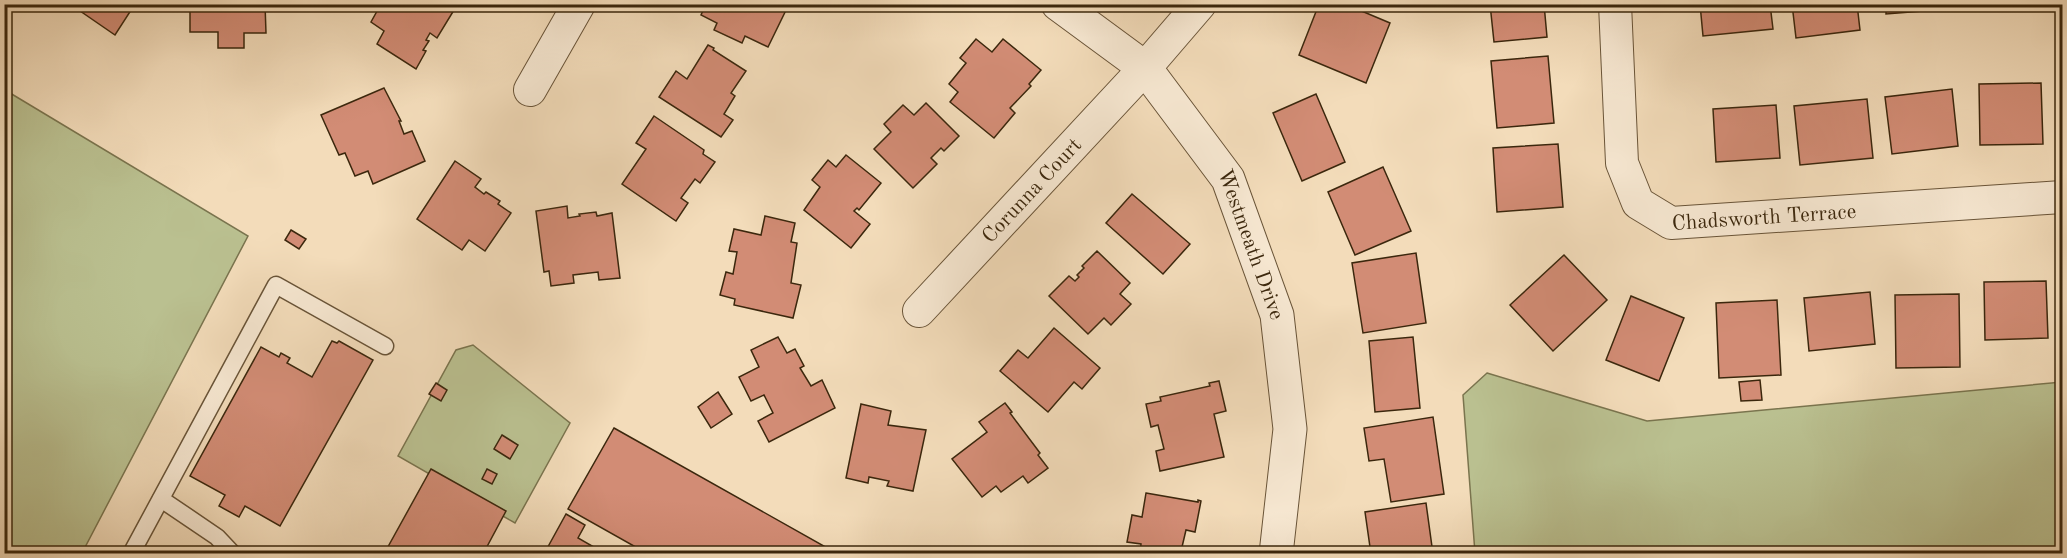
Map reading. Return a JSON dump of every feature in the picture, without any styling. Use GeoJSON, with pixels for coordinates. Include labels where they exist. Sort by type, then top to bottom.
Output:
{"type":"FeatureCollection","features":[{"type":"Feature","properties":{"kind":"street"},"geometry":{"type":"LineString","coordinates":[[530,90],[579,4]]}},
{"type":"Feature","properties":{"kind":"street","name":"Westmeath Drive"},"geometry":{"type":"LineString","coordinates":[[1058,4],[1145,69],[1228,179],[1277,315],[1290,429],[1276,554]]}},
{"type":"Feature","properties":{"kind":"street","name":"Corunna Court"},"geometry":{"type":"LineString","coordinates":[[919,311],[1145,69],[1200,4]]}},
{"type":"Feature","properties":{"kind":"street","name":"Chadsworth Terrace"},"geometry":{"type":"LineString","coordinates":[[1615,4],[1622,163],[1638,202],[1671,223],[2062,197]]}},
{"type":"Feature","properties":{"kind":"lane"},"geometry":{"type":"LineString","coordinates":[[131,554],[276,285],[385,346]]}},
{"type":"Feature","properties":{"kind":"lane"},"geometry":{"type":"LineString","coordinates":[[160,499],[217,537],[233,554]]}},
{"type":"Feature","properties":{"kind":"green space"},"geometry":{"type":"Polygon","coordinates":[[[5,90],[248,236],[82,553],[5,553],[5,90]]]}},
{"type":"Feature","properties":{"kind":"green space"},"geometry":{"type":"Polygon","coordinates":[[[473,345],[570,423],[515,523],[398,456],[456,350],[473,345]]]}},
{"type":"Feature","properties":{"kind":"green space"},"geometry":{"type":"Polygon","coordinates":[[[1487,373],[1647,421],[2062,382],[2062,553],[1475,553],[1463,395],[1487,373]]]}},
{"type":"Feature","properties":{"kind":"building"},"geometry":{"type":"Polygon","coordinates":[[[70,4],[135,4],[115,35],[70,4]]]}},
{"type":"Feature","properties":{"kind":"building"},"geometry":{"type":"Polygon","coordinates":[[[190,4],[265,4],[266,33],[244,33],[244,48],[218,48],[218,32],[190,32],[190,4]]]}},
{"type":"Feature","properties":{"kind":"building"},"geometry":{"type":"Polygon","coordinates":[[[381,4],[441,4],[454,10],[437,38],[430,33],[426,40],[429,41],[423,50],[426,51],[416,69],[377,44],[384,31],[371,22],[381,4]]]}},
{"type":"Feature","properties":{"kind":"building"},"geometry":{"type":"Polygon","coordinates":[[[706,4],[789,4],[768,47],[745,36],[742,43],[714,30],[717,23],[701,15],[706,4]]]}},
{"type":"Feature","properties":{"kind":"building"},"geometry":{"type":"Polygon","coordinates":[[[1319,4],[1345,4],[1390,23],[1366,83],[1299,55],[1319,4]]]}},
{"type":"Feature","properties":{"kind":"building"},"geometry":{"type":"Polygon","coordinates":[[[1490,4],[1544,4],[1547,37],[1494,42],[1490,4]]]}},
{"type":"Feature","properties":{"kind":"building"},"geometry":{"type":"Polygon","coordinates":[[[1700,4],[1770,4],[1773,29],[1703,36],[1700,4]]]}},
{"type":"Feature","properties":{"kind":"building"},"geometry":{"type":"Polygon","coordinates":[[[1792,4],[1857,4],[1860,30],[1796,38],[1792,4]]]}},
{"type":"Feature","properties":{"kind":"building"},"geometry":{"type":"Polygon","coordinates":[[[1886,4],[1948,4],[1948,9],[1886,14],[1886,4]]]}},
{"type":"Feature","properties":{"kind":"building"},"geometry":{"type":"Polygon","coordinates":[[[2058,4],[2062,4],[2062,22],[2058,22],[2058,4]]]}},
{"type":"Feature","properties":{"kind":"building"},"geometry":{"type":"Polygon","coordinates":[[[976,39],[992,52],[1003,39],[1041,70],[1029,84],[1031,86],[1010,108],[1015,113],[994,138],[950,102],[958,92],[949,84],[966,63],[960,58],[976,39]]]}},
{"type":"Feature","properties":{"kind":"building"},"geometry":{"type":"Polygon","coordinates":[[[708,45],[746,71],[731,93],[735,96],[724,114],[733,120],[721,137],[659,97],[676,71],[687,79],[708,45]]]}},
{"type":"Feature","properties":{"kind":"building"},"geometry":{"type":"Polygon","coordinates":[[[1548,56],[1554,123],[1497,128],[1491,61],[1548,56]]]}},
{"type":"Feature","properties":{"kind":"building"},"geometry":{"type":"Polygon","coordinates":[[[2041,83],[2043,144],[1980,145],[1979,84],[2041,83]]]}},
{"type":"Feature","properties":{"kind":"building"},"geometry":{"type":"Polygon","coordinates":[[[384,88],[401,121],[399,121],[404,134],[412,131],[425,161],[373,184],[368,171],[355,176],[345,153],[339,155],[321,115],[384,88]]]}},
{"type":"Feature","properties":{"kind":"building"},"geometry":{"type":"Polygon","coordinates":[[[1952,89],[1958,146],[1892,154],[1885,97],[1952,89]]]}},
{"type":"Feature","properties":{"kind":"building"},"geometry":{"type":"Polygon","coordinates":[[[1316,94],[1345,162],[1302,181],[1273,113],[1316,94]]]}},
{"type":"Feature","properties":{"kind":"building"},"geometry":{"type":"Polygon","coordinates":[[[1867,99],[1873,158],[1800,165],[1794,106],[1867,99]]]}},
{"type":"Feature","properties":{"kind":"building"},"geometry":{"type":"Polygon","coordinates":[[[926,103],[959,136],[944,151],[941,148],[931,158],[937,164],[913,188],[874,149],[891,132],[884,124],[903,105],[914,115],[926,103]]]}},
{"type":"Feature","properties":{"kind":"building"},"geometry":{"type":"Polygon","coordinates":[[[1776,105],[1780,158],[1716,162],[1713,109],[1776,105]]]}},
{"type":"Feature","properties":{"kind":"building"},"geometry":{"type":"Polygon","coordinates":[[[654,116],[704,150],[703,154],[715,162],[700,183],[695,179],[681,198],[688,203],[676,221],[622,184],[646,149],[636,143],[654,116]]]}},
{"type":"Feature","properties":{"kind":"building"},"geometry":{"type":"Polygon","coordinates":[[[1558,144],[1563,207],[1497,212],[1493,148],[1558,144]]]}},
{"type":"Feature","properties":{"kind":"building"},"geometry":{"type":"Polygon","coordinates":[[[846,155],[881,183],[859,210],[857,208],[854,211],[870,224],[851,248],[804,210],[820,187],[812,180],[828,160],[836,167],[846,155]]]}},
{"type":"Feature","properties":{"kind":"building"},"geometry":{"type":"Polygon","coordinates":[[[455,161],[481,179],[475,187],[500,201],[498,204],[511,213],[485,251],[469,240],[462,250],[417,219],[455,161]]]}},
{"type":"Feature","properties":{"kind":"building"},"geometry":{"type":"Polygon","coordinates":[[[1383,167],[1411,231],[1355,255],[1328,192],[1383,167]]]}},
{"type":"Feature","properties":{"kind":"building"},"geometry":{"type":"Polygon","coordinates":[[[1132,194],[1190,244],[1163,274],[1106,223],[1132,194]]]}},
{"type":"Feature","properties":{"kind":"building"},"geometry":{"type":"Polygon","coordinates":[[[567,206],[568,218],[596,212],[597,216],[612,213],[620,278],[599,280],[598,272],[573,275],[574,283],[551,286],[549,271],[544,272],[536,211],[567,206]]]}},
{"type":"Feature","properties":{"kind":"building"},"geometry":{"type":"Polygon","coordinates":[[[765,216],[795,223],[791,242],[797,243],[791,283],[801,285],[793,318],[734,305],[735,299],[720,295],[726,272],[733,274],[737,252],[729,251],[734,229],[761,235],[765,216]]]}},
{"type":"Feature","properties":{"kind":"building"},"geometry":{"type":"Polygon","coordinates":[[[291,230],[306,239],[299,249],[285,240],[291,230]]]}},
{"type":"Feature","properties":{"kind":"building"},"geometry":{"type":"Polygon","coordinates":[[[1097,251],[1130,283],[1120,294],[1131,304],[1111,325],[1104,318],[1088,334],[1049,296],[1069,276],[1075,281],[1084,268],[1082,266],[1097,251]]]}},
{"type":"Feature","properties":{"kind":"building"},"geometry":{"type":"Polygon","coordinates":[[[1416,253],[1426,323],[1363,333],[1352,263],[1416,253]]]}},
{"type":"Feature","properties":{"kind":"building"},"geometry":{"type":"Polygon","coordinates":[[[1564,255],[1607,300],[1553,351],[1510,305],[1564,255]]]}},
{"type":"Feature","properties":{"kind":"building"},"geometry":{"type":"Polygon","coordinates":[[[2046,281],[2048,338],[1985,340],[1984,282],[2046,281]]]}},
{"type":"Feature","properties":{"kind":"building"},"geometry":{"type":"Polygon","coordinates":[[[1870,292],[1875,344],[1809,351],[1804,298],[1870,292]]]}},
{"type":"Feature","properties":{"kind":"building"},"geometry":{"type":"Polygon","coordinates":[[[1959,294],[1960,367],[1896,368],[1895,295],[1959,294]]]}},
{"type":"Feature","properties":{"kind":"building"},"geometry":{"type":"Polygon","coordinates":[[[1631,296],[1684,318],[1659,381],[1606,360],[1631,296]]]}},
{"type":"Feature","properties":{"kind":"building"},"geometry":{"type":"Polygon","coordinates":[[[1777,300],[1781,375],[1719,378],[1716,303],[1777,300]]]}},
{"type":"Feature","properties":{"kind":"building"},"geometry":{"type":"Polygon","coordinates":[[[1054,328],[1100,368],[1082,389],[1074,382],[1048,412],[1000,371],[1018,350],[1028,358],[1054,328]]]}},
{"type":"Feature","properties":{"kind":"building"},"geometry":{"type":"Polygon","coordinates":[[[778,337],[787,353],[795,349],[804,366],[800,368],[811,386],[822,380],[835,408],[769,442],[758,421],[773,413],[764,395],[751,401],[739,377],[759,367],[751,350],[778,337]]]}},
{"type":"Feature","properties":{"kind":"building"},"geometry":{"type":"Polygon","coordinates":[[[1413,337],[1420,408],[1375,412],[1369,341],[1413,337]]]}},
{"type":"Feature","properties":{"kind":"building"},"geometry":{"type":"Polygon","coordinates":[[[332,341],[337,343],[339,341],[373,360],[280,526],[245,506],[239,517],[219,506],[225,495],[190,476],[261,347],[279,357],[281,353],[290,358],[287,363],[312,377],[332,341]]]}},
{"type":"Feature","properties":{"kind":"building"},"geometry":{"type":"Polygon","coordinates":[[[1760,380],[1762,400],[1741,401],[1739,382],[1760,380]]]}},
{"type":"Feature","properties":{"kind":"building"},"geometry":{"type":"Polygon","coordinates":[[[1219,381],[1226,411],[1214,414],[1224,457],[1160,471],[1156,451],[1164,449],[1158,425],[1151,427],[1146,404],[1161,401],[1160,397],[1210,386],[1209,383],[1219,381]]]}},
{"type":"Feature","properties":{"kind":"building"},"geometry":{"type":"Polygon","coordinates":[[[436,383],[447,390],[441,401],[429,394],[436,383]]]}},
{"type":"Feature","properties":{"kind":"building"},"geometry":{"type":"Polygon","coordinates":[[[718,392],[732,414],[711,428],[698,407],[718,392]]]}},
{"type":"Feature","properties":{"kind":"building"},"geometry":{"type":"Polygon","coordinates":[[[1005,403],[1048,468],[1028,483],[1023,476],[1001,492],[996,486],[982,497],[952,459],[987,432],[979,422],[1005,403]]]}},
{"type":"Feature","properties":{"kind":"building"},"geometry":{"type":"Polygon","coordinates":[[[861,404],[891,411],[888,425],[926,430],[913,491],[887,486],[889,481],[869,477],[868,483],[846,478],[861,404]]]}},
{"type":"Feature","properties":{"kind":"building"},"geometry":{"type":"Polygon","coordinates":[[[1433,417],[1444,494],[1391,502],[1384,459],[1369,461],[1364,428],[1433,417]]]}},
{"type":"Feature","properties":{"kind":"building"},"geometry":{"type":"Polygon","coordinates":[[[614,428],[838,554],[648,554],[568,509],[614,428]]]}},
{"type":"Feature","properties":{"kind":"building"},"geometry":{"type":"Polygon","coordinates":[[[502,435],[518,445],[510,459],[494,449],[502,435]]]}},
{"type":"Feature","properties":{"kind":"building"},"geometry":{"type":"Polygon","coordinates":[[[431,469],[506,511],[483,554],[384,554],[431,469]]]}},
{"type":"Feature","properties":{"kind":"building"},"geometry":{"type":"Polygon","coordinates":[[[487,469],[497,474],[492,484],[482,479],[487,469]]]}},
{"type":"Feature","properties":{"kind":"building"},"geometry":{"type":"Polygon","coordinates":[[[1146,493],[1201,501],[1195,532],[1186,530],[1182,547],[1188,548],[1187,554],[1140,554],[1141,544],[1127,542],[1132,515],[1142,517],[1146,493]]]}},
{"type":"Feature","properties":{"kind":"building"},"geometry":{"type":"Polygon","coordinates":[[[1426,503],[1433,554],[1371,554],[1365,512],[1426,503]]]}},
{"type":"Feature","properties":{"kind":"building"},"geometry":{"type":"Polygon","coordinates":[[[566,514],[585,525],[578,538],[606,554],[544,554],[566,514]]]}}]}
